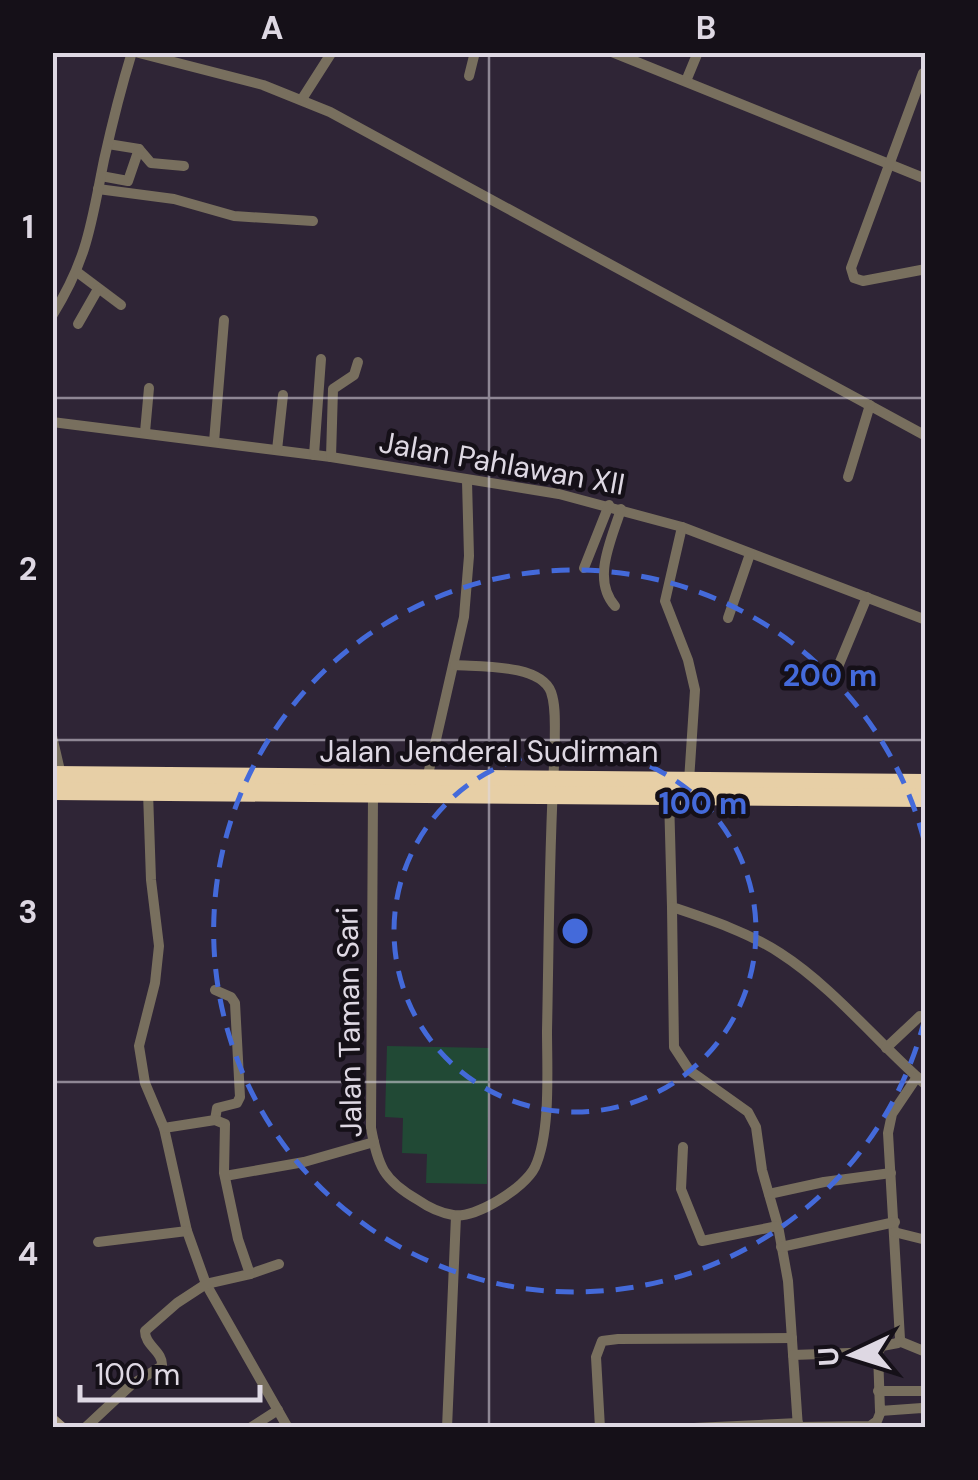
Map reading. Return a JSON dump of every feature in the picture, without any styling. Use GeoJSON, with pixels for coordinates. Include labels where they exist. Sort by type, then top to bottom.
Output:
{"type":"FeatureCollection","features":[{"type":"Feature","properties":{"kind":"highway","name":"Jalan Jenderal Sudirman"},"geometry":{"type":"LineString","coordinates":[[55,780],[427,779],[669,798],[926,798]]}},
{"type":"Feature","properties":{"kind":"highway","name":"Jalan Jenderal Sudirman"},"geometry":{"type":"LineString","coordinates":[[55,780],[148,792],[372,794],[689,780],[926,782]]}},
{"type":"Feature","properties":{"kind":"main road"},"geometry":{"type":"LineString","coordinates":[[52,1421],[60,1428]]}},
{"type":"Feature","properties":{"kind":"street"},"geometry":{"type":"LineString","coordinates":[[52,316],[77,272],[93,226],[108,144],[133,52],[263,85],[302,99],[926,436]]}},
{"type":"Feature","properties":{"kind":"street"},"geometry":{"type":"LineString","coordinates":[[302,99],[332,52]]}},
{"type":"Feature","properties":{"kind":"street"},"geometry":{"type":"LineString","coordinates":[[469,76],[475,52]]}},
{"type":"Feature","properties":{"kind":"street"},"geometry":{"type":"LineString","coordinates":[[612,52],[926,179]]}},
{"type":"Feature","properties":{"kind":"street"},"geometry":{"type":"LineString","coordinates":[[686,82],[698,52]]}},
{"type":"Feature","properties":{"kind":"street"},"geometry":{"type":"LineString","coordinates":[[923,72],[852,260],[851,272],[856,280],[863,281],[926,269]]}},
{"type":"Feature","properties":{"kind":"street"},"geometry":{"type":"LineString","coordinates":[[108,144],[139,149],[150,164],[184,166]]}},
{"type":"Feature","properties":{"kind":"street"},"geometry":{"type":"LineString","coordinates":[[100,182],[128,181],[139,149]]}},
{"type":"Feature","properties":{"kind":"street"},"geometry":{"type":"LineString","coordinates":[[100,182],[234,216],[313,221]]}},
{"type":"Feature","properties":{"kind":"street"},"geometry":{"type":"LineString","coordinates":[[77,272],[121,305]]}},
{"type":"Feature","properties":{"kind":"street"},"geometry":{"type":"LineString","coordinates":[[78,324],[98,289]]}},
{"type":"Feature","properties":{"kind":"street"},"geometry":{"type":"LineString","coordinates":[[214,442],[224,320]]}},
{"type":"Feature","properties":{"kind":"street"},"geometry":{"type":"LineString","coordinates":[[314,455],[321,359]]}},
{"type":"Feature","properties":{"kind":"street"},"geometry":{"type":"LineString","coordinates":[[330,457],[333,389],[354,375],[358,362]]}},
{"type":"Feature","properties":{"kind":"street"},"geometry":{"type":"LineString","coordinates":[[145,432],[149,388]]}},
{"type":"Feature","properties":{"kind":"street"},"geometry":{"type":"LineString","coordinates":[[277,450],[283,394]]}},
{"type":"Feature","properties":{"kind":"street"},"geometry":{"type":"LineString","coordinates":[[848,477],[870,405]]}},
{"type":"Feature","properties":{"kind":"street","name":"Jalan Pahlawan XII"},"geometry":{"type":"LineString","coordinates":[[52,422],[330,457],[559,494],[682,527],[926,620]]}},
{"type":"Feature","properties":{"kind":"street"},"geometry":{"type":"LineString","coordinates":[[427,779],[464,617],[469,556],[468,482]]}},
{"type":"Feature","properties":{"kind":"street"},"geometry":{"type":"LineString","coordinates":[[584,568],[615,507]]}},
{"type":"Feature","properties":{"kind":"street"},"geometry":{"type":"LineString","coordinates":[[615,507],[604,577],[608,598],[615,606]]}},
{"type":"Feature","properties":{"kind":"street"},"geometry":{"type":"LineString","coordinates":[[682,527],[665,601],[695,690],[689,780]]}},
{"type":"Feature","properties":{"kind":"street"},"geometry":{"type":"LineString","coordinates":[[728,618],[750,554]]}},
{"type":"Feature","properties":{"kind":"street"},"geometry":{"type":"LineString","coordinates":[[834,674],[867,597]]}},
{"type":"Feature","properties":{"kind":"street"},"geometry":{"type":"LineString","coordinates":[[447,1428],[456,1216],[472,1213],[512,1192],[534,1168],[540,1148],[546,1070],[553,787],[553,701],[543,680],[530,673],[455,666]]}},
{"type":"Feature","properties":{"kind":"street"},"geometry":{"type":"LineString","coordinates":[[52,736],[55,780]]}},
{"type":"Feature","properties":{"kind":"street"},"geometry":{"type":"LineString","coordinates":[[148,792],[158,966],[139,1046],[145,1083],[164,1128],[188,1231],[206,1284],[288,1428]]}},
{"type":"Feature","properties":{"kind":"street","name":"Jalan Taman Sari"},"geometry":{"type":"LineString","coordinates":[[372,794],[374,1142],[379,1166],[386,1177],[428,1206],[456,1216]]}},
{"type":"Feature","properties":{"kind":"street"},"geometry":{"type":"LineString","coordinates":[[669,798],[674,1047],[689,1070],[751,1116],[790,1294],[798,1426]]}},
{"type":"Feature","properties":{"kind":"street"},"geometry":{"type":"LineString","coordinates":[[672,906],[740,932],[780,953],[817,982],[921,1081],[892,1114],[888,1127],[899,1341]]}},
{"type":"Feature","properties":{"kind":"street"},"geometry":{"type":"LineString","coordinates":[[216,990],[235,1003],[240,1099],[236,1104],[218,1107],[216,1120]]}},
{"type":"Feature","properties":{"kind":"street"},"geometry":{"type":"LineString","coordinates":[[886,1048],[920,1016]]}},
{"type":"Feature","properties":{"kind":"street"},"geometry":{"type":"LineString","coordinates":[[164,1128],[221,1120],[227,1129],[225,1176],[238,1240],[250,1274]]}},
{"type":"Feature","properties":{"kind":"street"},"geometry":{"type":"LineString","coordinates":[[225,1176],[304,1162],[374,1142]]}},
{"type":"Feature","properties":{"kind":"street"},"geometry":{"type":"LineString","coordinates":[[684,1148],[681,1189],[702,1242],[778,1226]]}},
{"type":"Feature","properties":{"kind":"street"},"geometry":{"type":"LineString","coordinates":[[769,1194],[891,1174]]}},
{"type":"Feature","properties":{"kind":"street"},"geometry":{"type":"LineString","coordinates":[[781,1247],[894,1227],[926,1240]]}},
{"type":"Feature","properties":{"kind":"street"},"geometry":{"type":"LineString","coordinates":[[98,1242],[188,1231]]}},
{"type":"Feature","properties":{"kind":"street"},"geometry":{"type":"LineString","coordinates":[[86,1428],[131,1385],[161,1368],[162,1358],[147,1340],[145,1331],[177,1303],[206,1284],[279,1264]]}},
{"type":"Feature","properties":{"kind":"street"},"geometry":{"type":"LineString","coordinates":[[600,1428],[596,1357],[602,1342],[618,1338],[792,1338]]}},
{"type":"Feature","properties":{"kind":"street"},"geometry":{"type":"LineString","coordinates":[[694,1428],[870,1426],[881,1411],[878,1352],[884,1345],[899,1341],[926,1352]]}},
{"type":"Feature","properties":{"kind":"street"},"geometry":{"type":"LineString","coordinates":[[793,1355],[878,1352]]}},
{"type":"Feature","properties":{"kind":"street"},"geometry":{"type":"LineString","coordinates":[[878,1391],[926,1391]]}},
{"type":"Feature","properties":{"kind":"street"},"geometry":{"type":"LineString","coordinates":[[250,1428],[278,1410]]}},
{"type":"Feature","properties":{"kind":"street"},"geometry":{"type":"LineString","coordinates":[[881,1411],[926,1411]]}},
{"type":"Feature","properties":{"kind":"green space"},"geometry":{"type":"Polygon","coordinates":[[[387,1046],[489,1048],[487,1184],[426,1183],[427,1154],[402,1153],[403,1118],[385,1117],[387,1046]]]}}]}
